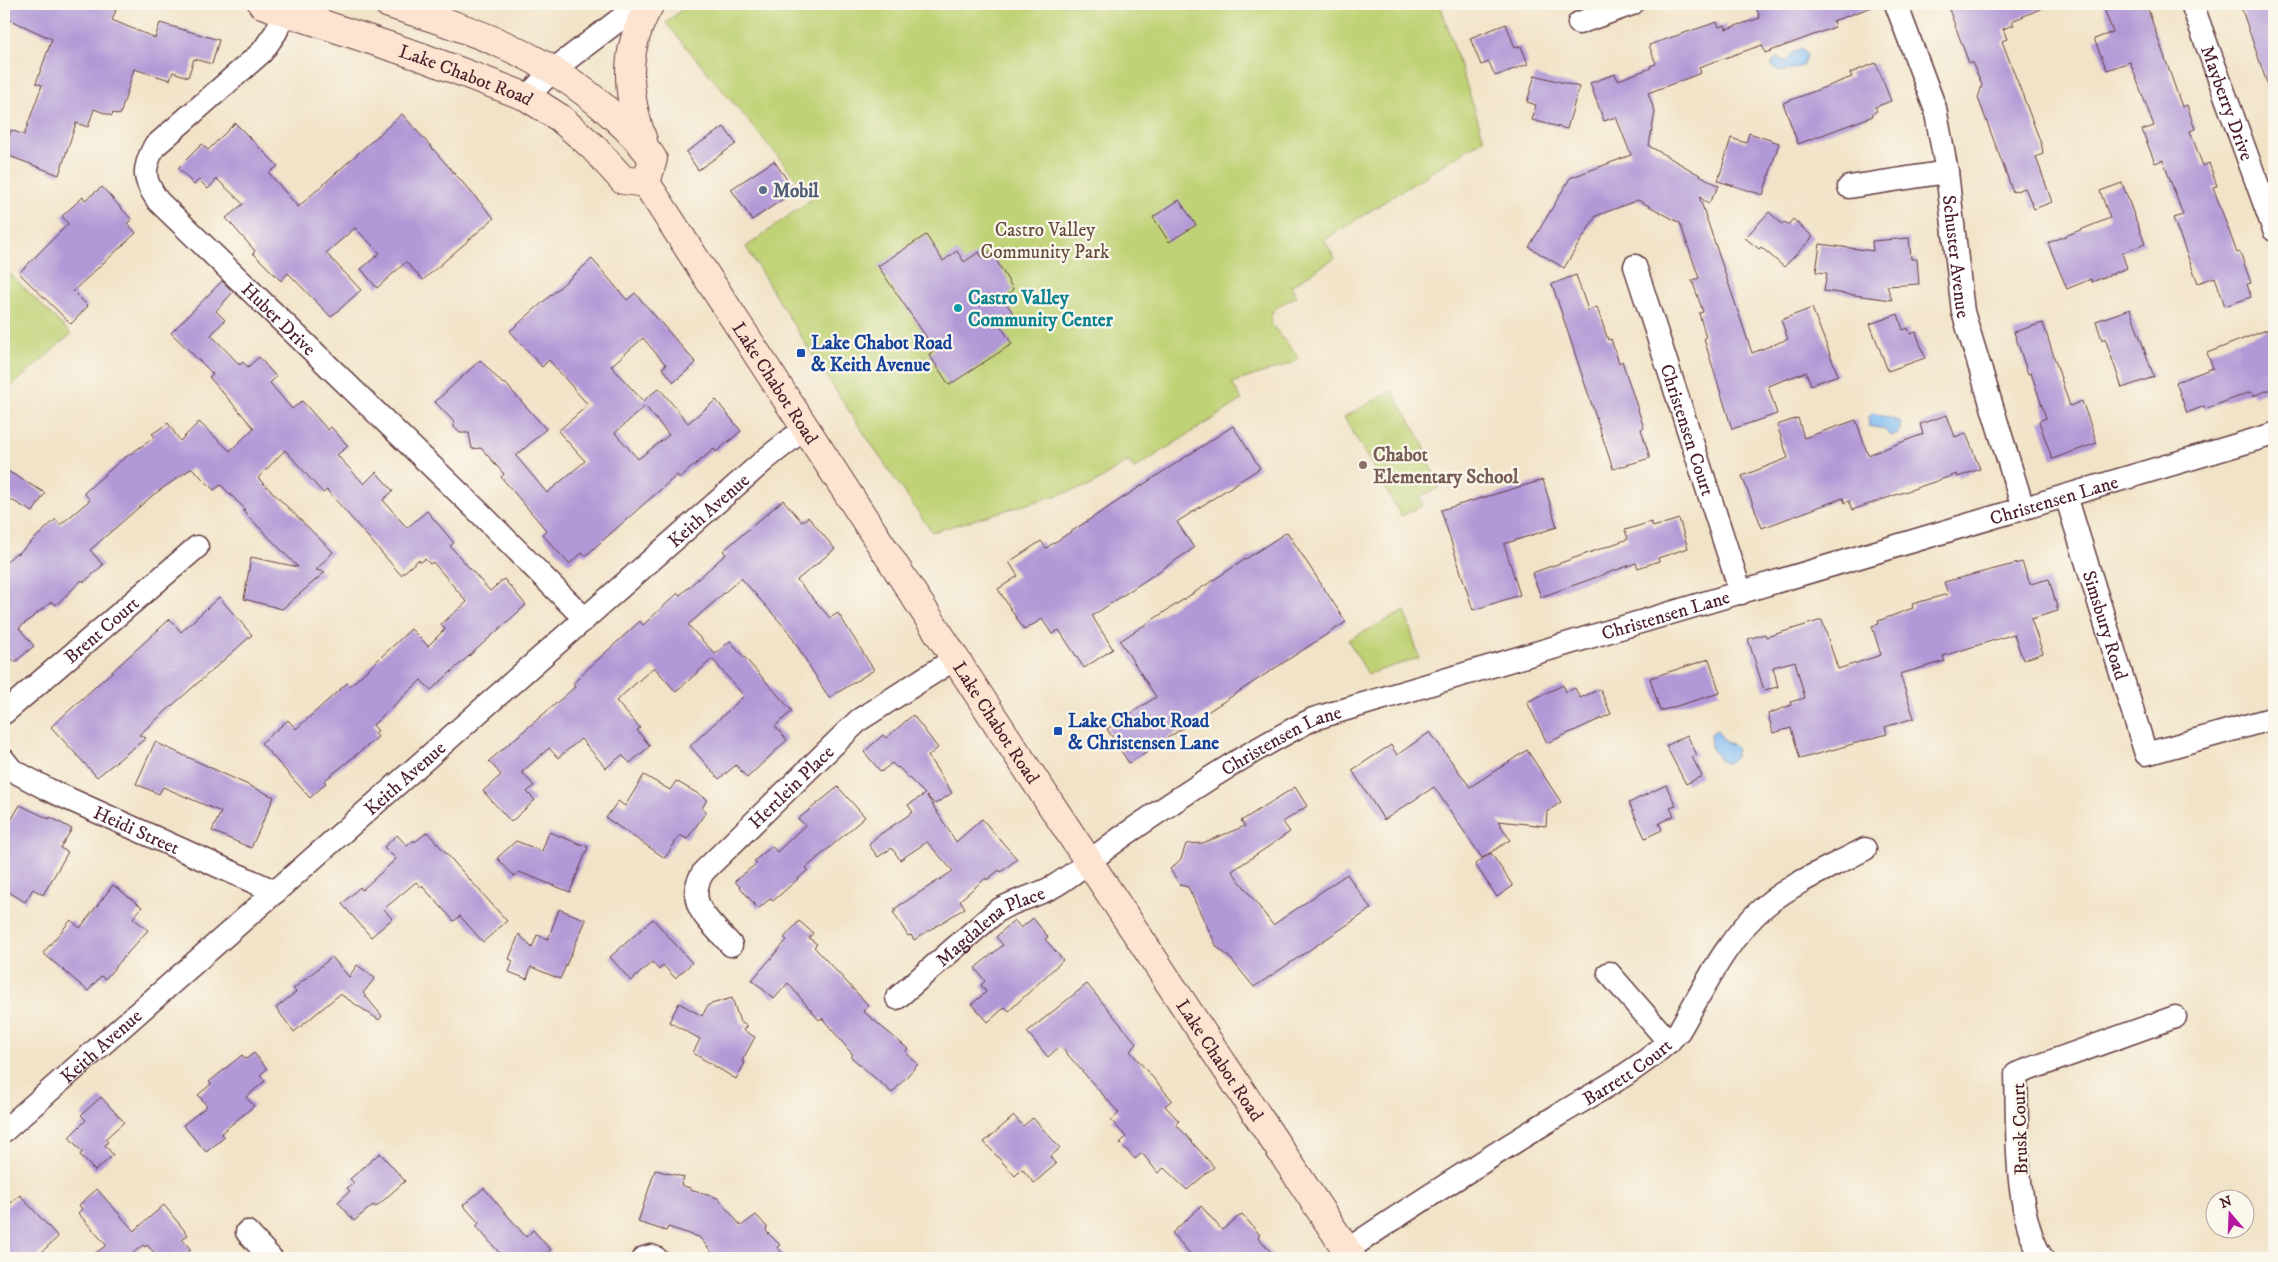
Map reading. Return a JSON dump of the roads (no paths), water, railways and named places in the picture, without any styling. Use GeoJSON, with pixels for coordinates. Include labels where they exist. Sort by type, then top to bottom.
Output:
{"type":"FeatureCollection","features":[{"type":"Feature","properties":{"kind":"main road","name":"Lake Chabot Road"},"geometry":{"type":"LineString","coordinates":[[389,4],[474,31],[523,52],[595,99],[645,148]]}},
{"type":"Feature","properties":{"kind":"main road"},"geometry":{"type":"LineString","coordinates":[[646,183],[653,159],[645,148],[633,112],[630,74],[636,36],[650,4]]}},
{"type":"Feature","properties":{"kind":"main road","name":"Lake Chabot Road"},"geometry":{"type":"LineString","coordinates":[[279,6],[527,97],[560,118],[593,147],[623,180],[646,183],[678,228],[805,428],[1088,861],[1350,1254]]}},
{"type":"Feature","properties":{"kind":"street"},"geometry":{"type":"LineString","coordinates":[[527,97],[553,70],[640,4]]}},
{"type":"Feature","properties":{"kind":"street"},"geometry":{"type":"LineString","coordinates":[[1579,23],[1632,4]]}},
{"type":"Feature","properties":{"kind":"street","name":"Schuster Avenue"},"geometry":{"type":"LineString","coordinates":[[1896,4],[1935,108],[1947,172],[1963,312],[2023,508]]}},
{"type":"Feature","properties":{"kind":"street","name":"Mayberry Drive"},"geometry":{"type":"LineString","coordinates":[[2192,4],[2274,230]]}},
{"type":"Feature","properties":{"kind":"street","name":"Huber Drive"},"geometry":{"type":"LineString","coordinates":[[279,6],[276,32],[262,52],[154,147],[146,161],[144,175],[148,187],[170,213],[484,517],[585,619]]}},
{"type":"Feature","properties":{"kind":"street"},"geometry":{"type":"LineString","coordinates":[[1849,187],[1947,172]]}},
{"type":"Feature","properties":{"kind":"street","name":"Christensen Court"},"geometry":{"type":"LineString","coordinates":[[1634,266],[1741,593]]}},
{"type":"Feature","properties":{"kind":"street","name":"Keith Avenue"},"geometry":{"type":"LineString","coordinates":[[4,1131],[767,458],[805,428]]}},
{"type":"Feature","properties":{"kind":"street","name":"Christensen Lane"},"geometry":{"type":"LineString","coordinates":[[1088,861],[1262,745],[1314,719],[2274,434]]}},
{"type":"Feature","properties":{"kind":"street","name":"Simsbury Road"},"geometry":{"type":"LineString","coordinates":[[2066,496],[2146,754],[2274,718]]}},
{"type":"Feature","properties":{"kind":"street","name":"Brent Court"},"geometry":{"type":"LineString","coordinates":[[4,713],[197,547]]}},
{"type":"Feature","properties":{"kind":"street","name":"Hertlein Place"},"geometry":{"type":"LineString","coordinates":[[731,945],[699,908],[695,898],[698,883],[704,871],[859,720],[956,658]]}},
{"type":"Feature","properties":{"kind":"street","name":"Heidi Street"},"geometry":{"type":"LineString","coordinates":[[4,760],[12,770],[49,790],[276,892]]}},
{"type":"Feature","properties":{"kind":"street","name":"Barrett Court"},"geometry":{"type":"LineString","coordinates":[[1350,1254],[1398,1216],[1605,1086],[1669,1042],[1679,1031],[1741,930],[1765,906],[1793,887],[1865,849]]}},
{"type":"Feature","properties":{"kind":"street","name":"Magdalena Place"},"geometry":{"type":"LineString","coordinates":[[897,998],[997,911],[1008,904],[1040,893],[1056,885],[1088,861]]}},
{"type":"Feature","properties":{"kind":"street"},"geometry":{"type":"LineString","coordinates":[[1609,973],[1669,1042]]}},
{"type":"Feature","properties":{"kind":"street","name":"Brusk Court"},"geometry":{"type":"LineString","coordinates":[[2042,1258],[2034,1246],[2021,1200],[2016,1074],[2175,1017]]}},
{"type":"Feature","properties":{"kind":"street"},"geometry":{"type":"LineString","coordinates":[[247,1232],[270,1258]]}},
{"type":"Feature","properties":{"kind":"street"},"geometry":{"type":"LineString","coordinates":[[644,1258],[651,1256],[656,1258]]}},
{"type":"Feature","properties":{"kind":"water"},"geometry":{"type":"Polygon","coordinates":[[[1802,49],[1807,54],[1803,66],[1782,72],[1772,67],[1772,63],[1776,58],[1786,61],[1794,52],[1802,49]]]}},
{"type":"Feature","properties":{"kind":"water"},"geometry":{"type":"Polygon","coordinates":[[[1874,413],[1901,422],[1899,434],[1891,436],[1884,429],[1869,426],[1868,417],[1874,413]]]}},
{"type":"Feature","properties":{"kind":"water"},"geometry":{"type":"Polygon","coordinates":[[[1717,730],[1725,742],[1732,744],[1737,749],[1735,757],[1728,763],[1722,762],[1711,747],[1710,734],[1717,730]]]}},
{"type":"Feature","properties":{"kind":"place","name":"Mobil"},"geometry":{"type":"Point","coordinates":[763,190]}},
{"type":"Feature","properties":{"kind":"place","name":"Castro Valley Community Center"},"geometry":{"type":"Point","coordinates":[958,308]}},
{"type":"Feature","properties":{"kind":"place","name":"Lake Chabot Road & Keith Avenue"},"geometry":{"type":"Point","coordinates":[801,353]}},
{"type":"Feature","properties":{"kind":"place","name":"Chabot Elementary School"},"geometry":{"type":"Point","coordinates":[1363,465]}},
{"type":"Feature","properties":{"kind":"place","name":"Lake Chabot Road & Christensen Lane"},"geometry":{"type":"Point","coordinates":[1058,731]}},
{"type":"Feature","properties":{"kind":"park label","name":"Castro Valley Community Park"},"geometry":{"type":"Point","coordinates":[1045,240]}}]}
